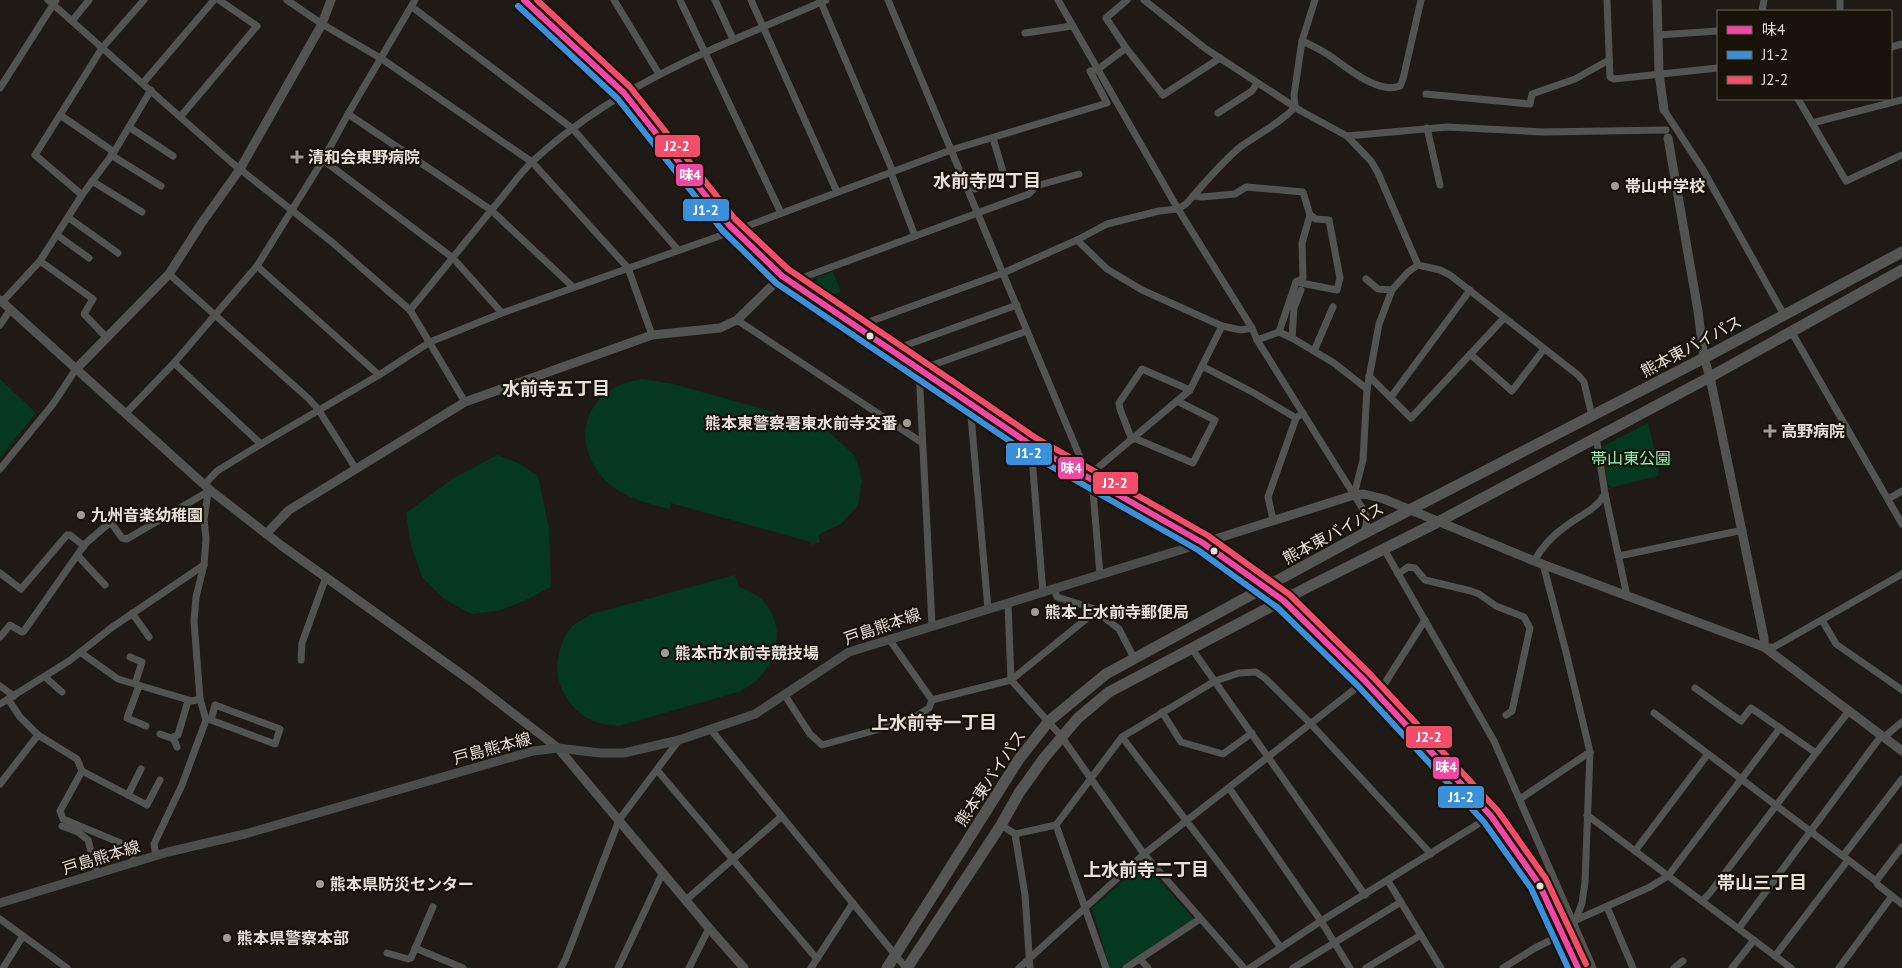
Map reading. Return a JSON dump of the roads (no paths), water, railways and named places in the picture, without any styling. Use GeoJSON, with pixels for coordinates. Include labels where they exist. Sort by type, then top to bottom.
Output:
{"type":"FeatureCollection","features":[{"type":"Feature","properties":{"kind":"highway","name":"熊本東バイパス"},"geometry":{"type":"LineString","coordinates":[[888,968],[1019,760],[1049,721],[1106,674],[1361,535],[1704,358],[1902,252]]}},
{"type":"Feature","properties":{"kind":"highway","name":"熊本東バイパス"},"geometry":{"type":"LineString","coordinates":[[907,968],[1001,825],[1019,793],[1061,736],[1078,718],[1109,692],[1438,522],[1596,436],[1710,377],[1902,270]]}},
{"type":"Feature","properties":{"kind":"main road","name":"戸島熊本線"},"geometry":{"type":"LineString","coordinates":[[0,903],[156,856],[245,834],[533,751],[558,748],[600,753],[624,753],[679,740],[755,714],[849,652],[1203,543]]}},
{"type":"Feature","properties":{"kind":"main road"},"geometry":{"type":"LineString","coordinates":[[1203,543],[1284,601],[1378,694],[1491,816],[1528,866],[1564,934],[1577,968]]}},
{"type":"Feature","properties":{"kind":"street"},"geometry":{"type":"LineString","coordinates":[[72,21],[89,0]]}},
{"type":"Feature","properties":{"kind":"street"},"geometry":{"type":"LineString","coordinates":[[82,196],[35,155],[102,48],[144,0]]}},
{"type":"Feature","properties":{"kind":"street"},"geometry":{"type":"LineString","coordinates":[[143,83],[214,0]]}},
{"type":"Feature","properties":{"kind":"street"},"geometry":{"type":"LineString","coordinates":[[181,116],[257,26],[219,0]]}},
{"type":"Feature","properties":{"kind":"street"},"geometry":{"type":"LineString","coordinates":[[287,0],[322,24],[382,59],[532,162],[628,268],[652,335]]}},
{"type":"Feature","properties":{"kind":"street"},"geometry":{"type":"LineString","coordinates":[[0,469],[53,404],[76,369],[169,274],[240,169],[322,24],[331,0]]}},
{"type":"Feature","properties":{"kind":"street"},"geometry":{"type":"LineString","coordinates":[[524,0],[624,93],[734,230],[793,285],[1031,445],[1203,543],[1354,495],[1364,494],[1384,499],[1539,562],[1764,647],[1902,751]]}},
{"type":"Feature","properties":{"kind":"street"},"geometry":{"type":"LineString","coordinates":[[614,0],[659,74]]}},
{"type":"Feature","properties":{"kind":"street"},"geometry":{"type":"LineString","coordinates":[[680,0],[781,213]]}},
{"type":"Feature","properties":{"kind":"street"},"geometry":{"type":"LineString","coordinates":[[715,0],[733,39]]}},
{"type":"Feature","properties":{"kind":"street"},"geometry":{"type":"LineString","coordinates":[[751,0],[837,192]]}},
{"type":"Feature","properties":{"kind":"street"},"geometry":{"type":"LineString","coordinates":[[888,0],[1090,478],[1100,575]]}},
{"type":"Feature","properties":{"kind":"street"},"geometry":{"type":"LineString","coordinates":[[1058,0],[1178,209],[1366,515],[1367,525],[1361,535]]}},
{"type":"Feature","properties":{"kind":"street"},"geometry":{"type":"LineString","coordinates":[[1127,0],[1106,18],[1126,48],[1163,95],[1220,58]]}},
{"type":"Feature","properties":{"kind":"street"},"geometry":{"type":"LineString","coordinates":[[1144,0],[1220,58],[1295,107],[1347,136],[1371,161],[1378,173],[1418,265]]}},
{"type":"Feature","properties":{"kind":"street"},"geometry":{"type":"LineString","coordinates":[[855,327],[1003,273],[1077,240],[1107,224],[1159,211],[1178,209],[1238,150],[1258,133],[1288,115],[1295,107],[1294,95],[1302,41],[1315,0]]}},
{"type":"Feature","properties":{"kind":"street"},"geometry":{"type":"LineString","coordinates":[[1302,41],[1326,53],[1374,84],[1391,89],[1400,86],[1422,0]]}},
{"type":"Feature","properties":{"kind":"street"},"geometry":{"type":"LineString","coordinates":[[1607,0],[1610,76],[1614,78],[1717,68]]}},
{"type":"Feature","properties":{"kind":"street"},"geometry":{"type":"LineString","coordinates":[[1656,0],[1659,73],[1667,134],[1698,311],[1704,358],[1710,377],[1743,530],[1764,638],[1764,647]]}},
{"type":"Feature","properties":{"kind":"street"},"geometry":{"type":"LineString","coordinates":[[0,88],[53,1],[102,48],[240,169],[293,210],[410,310],[465,402]]}},
{"type":"Feature","properties":{"kind":"street"},"geometry":{"type":"LineString","coordinates":[[410,310],[532,162],[573,129],[624,93],[659,74],[733,39],[822,1],[892,173],[915,236]]}},
{"type":"Feature","properties":{"kind":"street"},"geometry":{"type":"LineString","coordinates":[[125,414],[174,363],[257,266],[323,160],[413,3],[573,129],[678,250]]}},
{"type":"Feature","properties":{"kind":"street"},"geometry":{"type":"LineString","coordinates":[[1025,33],[1072,26]]}},
{"type":"Feature","properties":{"kind":"street"},"geometry":{"type":"LineString","coordinates":[[1658,35],[1717,31]]}},
{"type":"Feature","properties":{"kind":"street"},"geometry":{"type":"LineString","coordinates":[[156,856],[154,844],[182,785],[206,720],[200,699],[194,620],[196,597],[204,565],[206,539],[204,519],[207,489],[218,471],[318,409],[379,375],[430,342],[502,313],[951,150],[1107,103],[1090,71],[1097,70],[1126,48]]}},
{"type":"Feature","properties":{"kind":"street"},"geometry":{"type":"LineString","coordinates":[[1426,94],[1530,104],[1532,94],[1575,79],[1609,60]]}},
{"type":"Feature","properties":{"kind":"street"},"geometry":{"type":"LineString","coordinates":[[1218,113],[1252,91],[1258,82]]}},
{"type":"Feature","properties":{"kind":"street"},"geometry":{"type":"LineString","coordinates":[[151,90],[113,153],[92,181],[40,261],[1,301],[207,489],[266,534],[471,681],[558,748],[620,820],[708,928],[743,967]]}},
{"type":"Feature","properties":{"kind":"street"},"geometry":{"type":"LineString","coordinates":[[1799,100],[1846,181],[1902,155]]}},
{"type":"Feature","properties":{"kind":"street"},"geometry":{"type":"LineString","coordinates":[[1812,123],[1902,100]]}},
{"type":"Feature","properties":{"kind":"street"},"geometry":{"type":"LineString","coordinates":[[1664,110],[1702,168],[1784,315]]}},
{"type":"Feature","properties":{"kind":"street"},"geometry":{"type":"LineString","coordinates":[[60,114],[161,186]]}},
{"type":"Feature","properties":{"kind":"street"},"geometry":{"type":"LineString","coordinates":[[348,114],[491,210],[573,287]]}},
{"type":"Feature","properties":{"kind":"street"},"geometry":{"type":"LineString","coordinates":[[1347,136],[1447,126],[1543,132],[1667,134]]}},
{"type":"Feature","properties":{"kind":"street"},"geometry":{"type":"LineString","coordinates":[[129,127],[173,156]]}},
{"type":"Feature","properties":{"kind":"street"},"geometry":{"type":"LineString","coordinates":[[1427,128],[1440,185]]}},
{"type":"Feature","properties":{"kind":"street"},"geometry":{"type":"LineString","coordinates":[[975,189],[1002,180],[1004,175],[993,138]]}},
{"type":"Feature","properties":{"kind":"street"},"geometry":{"type":"LineString","coordinates":[[323,160],[453,258],[502,313]]}},
{"type":"Feature","properties":{"kind":"street"},"geometry":{"type":"LineString","coordinates":[[793,285],[799,279],[1029,194],[1036,186],[1079,174]]}},
{"type":"Feature","properties":{"kind":"street"},"geometry":{"type":"LineString","coordinates":[[92,181],[142,212]]}},
{"type":"Feature","properties":{"kind":"street"},"geometry":{"type":"LineString","coordinates":[[1193,196],[1202,198],[1234,194],[1246,187],[1303,192],[1310,215],[1302,243],[1303,278],[1296,282],[1279,332]]}},
{"type":"Feature","properties":{"kind":"street"},"geometry":{"type":"LineString","coordinates":[[1296,282],[1338,290],[1340,278],[1329,220],[1316,219],[1310,215]]}},
{"type":"Feature","properties":{"kind":"street"},"geometry":{"type":"LineString","coordinates":[[69,218],[118,253]]}},
{"type":"Feature","properties":{"kind":"street"},"geometry":{"type":"LineString","coordinates":[[57,235],[89,258]]}},
{"type":"Feature","properties":{"kind":"street"},"geometry":{"type":"LineString","coordinates":[[1077,240],[1092,256],[1118,277],[1148,293],[1222,326],[1241,330],[1252,328]]}},
{"type":"Feature","properties":{"kind":"street"},"geometry":{"type":"LineString","coordinates":[[40,261],[93,299],[84,314],[107,338]]}},
{"type":"Feature","properties":{"kind":"street"},"geometry":{"type":"LineString","coordinates":[[1354,495],[1363,460],[1367,389],[1379,324],[1392,290],[1408,272],[1418,265],[1440,270],[1450,275],[1578,375],[1584,382],[1592,416]]}},
{"type":"Feature","properties":{"kind":"street"},"geometry":{"type":"LineString","coordinates":[[257,266],[379,375]]}},
{"type":"Feature","properties":{"kind":"street"},"geometry":{"type":"LineString","coordinates":[[169,274],[318,409],[356,468]]}},
{"type":"Feature","properties":{"kind":"street"},"geometry":{"type":"LineString","coordinates":[[266,534],[289,510],[465,402],[652,335],[720,328],[737,320],[782,276]]}},
{"type":"Feature","properties":{"kind":"street"},"geometry":{"type":"LineString","coordinates":[[1366,279],[1378,290],[1392,290]]}},
{"type":"Feature","properties":{"kind":"street"},"geometry":{"type":"LineString","coordinates":[[1292,338],[1294,308],[1301,290]]}},
{"type":"Feature","properties":{"kind":"street"},"geometry":{"type":"LineString","coordinates":[[1391,397],[1470,290]]}},
{"type":"Feature","properties":{"kind":"street"},"geometry":{"type":"LineString","coordinates":[[890,351],[1016,305]]}},
{"type":"Feature","properties":{"kind":"street"},"geometry":{"type":"LineString","coordinates":[[1314,351],[1333,308]]}},
{"type":"Feature","properties":{"kind":"street"},"geometry":{"type":"LineString","coordinates":[[0,325],[10,310]]}},
{"type":"Feature","properties":{"kind":"street"},"geometry":{"type":"LineString","coordinates":[[1369,376],[1411,418],[1504,318]]}},
{"type":"Feature","properties":{"kind":"street"},"geometry":{"type":"LineString","coordinates":[[737,320],[921,442]]}},
{"type":"Feature","properties":{"kind":"street"},"geometry":{"type":"LineString","coordinates":[[1090,478],[1190,390],[1222,326]]}},
{"type":"Feature","properties":{"kind":"street"},"geometry":{"type":"LineString","coordinates":[[919,370],[1028,331]]}},
{"type":"Feature","properties":{"kind":"street"},"geometry":{"type":"LineString","coordinates":[[1791,331],[1902,524]]}},
{"type":"Feature","properties":{"kind":"street"},"geometry":{"type":"LineString","coordinates":[[1257,340],[1279,332],[1334,363],[1367,389]]}},
{"type":"Feature","properties":{"kind":"street"},"geometry":{"type":"LineString","coordinates":[[1470,354],[1512,391],[1544,349]]}},
{"type":"Feature","properties":{"kind":"street"},"geometry":{"type":"LineString","coordinates":[[174,363],[261,444]]}},
{"type":"Feature","properties":{"kind":"street"},"geometry":{"type":"LineString","coordinates":[[1202,366],[1296,418]]}},
{"type":"Feature","properties":{"kind":"street"},"geometry":{"type":"LineString","coordinates":[[1177,401],[1214,420],[1193,463],[1133,439],[1119,403],[1142,369],[1190,390]]}},
{"type":"Feature","properties":{"kind":"street"},"geometry":{"type":"LineString","coordinates":[[919,370],[921,442],[932,625]]}},
{"type":"Feature","properties":{"kind":"street"},"geometry":{"type":"LineString","coordinates":[[970,405],[988,609]]}},
{"type":"Feature","properties":{"kind":"street"},"geometry":{"type":"LineString","coordinates":[[1273,520],[1268,497],[1296,418],[1303,414]]}},
{"type":"Feature","properties":{"kind":"street"},"geometry":{"type":"LineString","coordinates":[[1596,436],[1605,494],[1627,596]]}},
{"type":"Feature","properties":{"kind":"street"},"geometry":{"type":"LineString","coordinates":[[1031,445],[1043,593]]}},
{"type":"Feature","properties":{"kind":"street"},"geometry":{"type":"LineString","coordinates":[[0,637],[10,625],[22,632],[24,631],[84,546],[108,524],[112,524],[122,538],[127,538],[207,489]]}},
{"type":"Feature","properties":{"kind":"street"},"geometry":{"type":"LineString","coordinates":[[1888,499],[1902,491]]}},
{"type":"Feature","properties":{"kind":"street"},"geometry":{"type":"LineString","coordinates":[[1575,922],[1582,903],[1585,882],[1590,752],[1565,648],[1539,562],[1544,546],[1564,527],[1594,507],[1605,494]]}},
{"type":"Feature","properties":{"kind":"street"},"geometry":{"type":"LineString","coordinates":[[1619,556],[1743,530]]}},
{"type":"Feature","properties":{"kind":"street"},"geometry":{"type":"LineString","coordinates":[[0,573],[20,589],[67,535],[70,535],[84,546]]}},
{"type":"Feature","properties":{"kind":"street"},"geometry":{"type":"LineString","coordinates":[[1384,549],[1494,741],[1575,922],[1593,968]]}},
{"type":"Feature","properties":{"kind":"street"},"geometry":{"type":"LineString","coordinates":[[78,556],[105,585]]}},
{"type":"Feature","properties":{"kind":"street"},"geometry":{"type":"LineString","coordinates":[[0,704],[45,676],[132,613],[204,565]]}},
{"type":"Feature","properties":{"kind":"street"},"geometry":{"type":"LineString","coordinates":[[1398,574],[1408,567],[1415,568],[1425,580],[1471,591],[1479,594],[1496,606],[1524,617],[1530,628],[1512,711],[1506,715]]}},
{"type":"Feature","properties":{"kind":"street"},"geometry":{"type":"LineString","coordinates":[[1764,647],[1774,647],[1902,574]]}},
{"type":"Feature","properties":{"kind":"street"},"geometry":{"type":"LineString","coordinates":[[301,660],[302,643],[326,577]]}},
{"type":"Feature","properties":{"kind":"street"},"geometry":{"type":"LineString","coordinates":[[1054,589],[1057,597],[1096,611],[1119,629],[1134,658]]}},
{"type":"Feature","properties":{"kind":"street"},"geometry":{"type":"LineString","coordinates":[[1008,604],[1011,680],[1061,736],[1144,854],[1244,968]]}},
{"type":"Feature","properties":{"kind":"street"},"geometry":{"type":"LineString","coordinates":[[932,700],[1011,680],[1096,611]]}},
{"type":"Feature","properties":{"kind":"street"},"geometry":{"type":"LineString","coordinates":[[132,613],[149,637]]}},
{"type":"Feature","properties":{"kind":"street"},"geometry":{"type":"LineString","coordinates":[[1378,694],[1425,620]]}},
{"type":"Feature","properties":{"kind":"street"},"geometry":{"type":"LineString","coordinates":[[1822,620],[1836,644],[1902,690]]}},
{"type":"Feature","properties":{"kind":"street"},"geometry":{"type":"LineString","coordinates":[[889,639],[932,700]]}},
{"type":"Feature","properties":{"kind":"street"},"geometry":{"type":"LineString","coordinates":[[1192,649],[1365,895]]}},
{"type":"Feature","properties":{"kind":"street"},"geometry":{"type":"LineString","coordinates":[[80,652],[118,679],[188,700],[200,699]]}},
{"type":"Feature","properties":{"kind":"street"},"geometry":{"type":"LineString","coordinates":[[130,657],[142,662],[127,718],[146,726]]}},
{"type":"Feature","properties":{"kind":"street"},"geometry":{"type":"LineString","coordinates":[[1001,825],[1015,834],[1056,825],[1122,736],[1215,681],[1239,673],[1256,672],[1266,679],[1310,723],[1432,854]]}},
{"type":"Feature","properties":{"kind":"street"},"geometry":{"type":"LineString","coordinates":[[45,676],[62,692]]}},
{"type":"Feature","properties":{"kind":"street"},"geometry":{"type":"LineString","coordinates":[[1019,968],[1144,854],[1365,681]]}},
{"type":"Feature","properties":{"kind":"street"},"geometry":{"type":"LineString","coordinates":[[0,686],[11,698],[20,717],[38,735],[77,758],[82,771],[147,805],[160,780]]}},
{"type":"Feature","properties":{"kind":"street"},"geometry":{"type":"LineString","coordinates":[[1695,688],[1740,721],[1751,708],[1816,753]]}},
{"type":"Feature","properties":{"kind":"street"},"geometry":{"type":"LineString","coordinates":[[784,694],[810,734],[822,745],[909,721],[929,708],[932,700]]}},
{"type":"Feature","properties":{"kind":"street"},"geometry":{"type":"LineString","coordinates":[[160,734],[170,738],[178,735],[188,700]]}},
{"type":"Feature","properties":{"kind":"street"},"geometry":{"type":"LineString","coordinates":[[215,705],[280,729],[275,744],[211,720],[215,705]]}},
{"type":"Feature","properties":{"kind":"street"},"geometry":{"type":"LineString","coordinates":[[1702,901],[1849,711]]}},
{"type":"Feature","properties":{"kind":"street"},"geometry":{"type":"LineString","coordinates":[[1162,712],[1181,742],[1223,754],[1252,733]]}},
{"type":"Feature","properties":{"kind":"street"},"geometry":{"type":"LineString","coordinates":[[1654,713],[1876,881],[1878,886],[1902,904]]}},
{"type":"Feature","properties":{"kind":"street"},"geometry":{"type":"LineString","coordinates":[[1739,928],[1882,737],[1902,722]]}},
{"type":"Feature","properties":{"kind":"street"},"geometry":{"type":"LineString","coordinates":[[1503,968],[1535,948],[1564,934],[1575,922],[1650,887],[1668,876],[1780,728]]}},
{"type":"Feature","properties":{"kind":"street"},"geometry":{"type":"LineString","coordinates":[[711,730],[907,968]]}},
{"type":"Feature","properties":{"kind":"street"},"geometry":{"type":"LineString","coordinates":[[0,784],[38,735]]}},
{"type":"Feature","properties":{"kind":"street"},"geometry":{"type":"LineString","coordinates":[[1122,736],[1185,821],[1238,886],[1281,948]]}},
{"type":"Feature","properties":{"kind":"street"},"geometry":{"type":"LineString","coordinates":[[173,737],[177,747]]}},
{"type":"Feature","properties":{"kind":"street"},"geometry":{"type":"LineString","coordinates":[[560,968],[566,958],[620,820],[679,740]]}},
{"type":"Feature","properties":{"kind":"street"},"geometry":{"type":"LineString","coordinates":[[1520,799],[1590,752]]}},
{"type":"Feature","properties":{"kind":"street"},"geometry":{"type":"LineString","coordinates":[[1635,851],[1708,754]]}},
{"type":"Feature","properties":{"kind":"street"},"geometry":{"type":"LineString","coordinates":[[128,795],[140,770]]}},
{"type":"Feature","properties":{"kind":"street"},"geometry":{"type":"LineString","coordinates":[[657,770],[817,959]]}},
{"type":"Feature","properties":{"kind":"street"},"geometry":{"type":"LineString","coordinates":[[82,771],[60,811],[63,819],[123,844],[130,849],[135,863]]}},
{"type":"Feature","properties":{"kind":"street"},"geometry":{"type":"LineString","coordinates":[[1775,956],[1902,779]]}},
{"type":"Feature","properties":{"kind":"street"},"geometry":{"type":"LineString","coordinates":[[1229,788],[1321,921],[1350,968]]}},
{"type":"Feature","properties":{"kind":"street"},"geometry":{"type":"LineString","coordinates":[[1587,814],[1791,968]]}},
{"type":"Feature","properties":{"kind":"street"},"geometry":{"type":"LineString","coordinates":[[1254,967],[1321,921],[1491,816]]}},
{"type":"Feature","properties":{"kind":"street"},"geometry":{"type":"LineString","coordinates":[[686,900],[781,817]]}},
{"type":"Feature","properties":{"kind":"street"},"geometry":{"type":"LineString","coordinates":[[1056,825],[1086,906],[1106,968]]}},
{"type":"Feature","properties":{"kind":"street"},"geometry":{"type":"LineString","coordinates":[[62,826],[78,832],[88,840],[97,874]]}},
{"type":"Feature","properties":{"kind":"street"},"geometry":{"type":"LineString","coordinates":[[1015,834],[1025,896],[1030,968]]}},
{"type":"Feature","properties":{"kind":"street"},"geometry":{"type":"LineString","coordinates":[[1876,881],[1902,847]]}},
{"type":"Feature","properties":{"kind":"street"},"geometry":{"type":"LineString","coordinates":[[618,968],[663,872]]}},
{"type":"Feature","properties":{"kind":"street"},"geometry":{"type":"LineString","coordinates":[[1388,881],[1438,967]]}},
{"type":"Feature","properties":{"kind":"street"},"geometry":{"type":"LineString","coordinates":[[1839,968],[1892,896]]}},
{"type":"Feature","properties":{"kind":"street"},"geometry":{"type":"LineString","coordinates":[[1293,968],[1401,902]]}},
{"type":"Feature","properties":{"kind":"street"},"geometry":{"type":"LineString","coordinates":[[811,968],[853,903]]}},
{"type":"Feature","properties":{"kind":"street"},"geometry":{"type":"LineString","coordinates":[[1607,906],[1633,968]]}},
{"type":"Feature","properties":{"kind":"street"},"geometry":{"type":"LineString","coordinates":[[387,953],[408,959],[411,958],[433,907]]}},
{"type":"Feature","properties":{"kind":"street"},"geometry":{"type":"LineString","coordinates":[[0,919],[67,968]]}},
{"type":"Feature","properties":{"kind":"street"},"geometry":{"type":"LineString","coordinates":[[1126,968],[1200,919]]}},
{"type":"Feature","properties":{"kind":"street"},"geometry":{"type":"LineString","coordinates":[[689,968],[708,928]]}},
{"type":"Feature","properties":{"kind":"street"},"geometry":{"type":"LineString","coordinates":[[1366,968],[1421,935]]}},
{"type":"Feature","properties":{"kind":"street"},"geometry":{"type":"LineString","coordinates":[[3,968],[23,936]]}},
{"type":"Feature","properties":{"kind":"street"},"geometry":{"type":"LineString","coordinates":[[1732,968],[1754,940]]}},
{"type":"Feature","properties":{"kind":"street"},"geometry":{"type":"LineString","coordinates":[[415,948],[449,965],[463,968]]}},
{"type":"Feature","properties":{"kind":"street"},"geometry":{"type":"LineString","coordinates":[[1140,959],[1148,968]]}},
{"type":"Feature","properties":{"kind":"street"},"geometry":{"type":"LineString","coordinates":[[1674,968],[1683,961]]}},
{"type":"Feature","properties":{"kind":"place","name":"清和会東野病院"},"geometry":{"type":"Point","coordinates":[297,157]}},
{"type":"Feature","properties":{"kind":"place","name":"帯山中学校"},"geometry":{"type":"Point","coordinates":[1615,186]}},
{"type":"Feature","properties":{"kind":"place","name":"熊本東警察署東水前寺交番"},"geometry":{"type":"Point","coordinates":[907,423]}},
{"type":"Feature","properties":{"kind":"place","name":"高野病院"},"geometry":{"type":"Point","coordinates":[1770,431]}},
{"type":"Feature","properties":{"kind":"place","name":"九州音楽幼稚園"},"geometry":{"type":"Point","coordinates":[81,515]}},
{"type":"Feature","properties":{"kind":"place","name":"熊本上水前寺郵便局"},"geometry":{"type":"Point","coordinates":[1035,612]}},
{"type":"Feature","properties":{"kind":"place","name":"熊本市水前寺競技場"},"geometry":{"type":"Point","coordinates":[665,653]}},
{"type":"Feature","properties":{"kind":"place","name":"熊本県防災センター"},"geometry":{"type":"Point","coordinates":[320,884]}},
{"type":"Feature","properties":{"kind":"place","name":"熊本県警察本部"},"geometry":{"type":"Point","coordinates":[227,938]}},
{"type":"Feature","properties":{"kind":"district","name":"水前寺四丁目"},"geometry":{"type":"Point","coordinates":[987,180]}},
{"type":"Feature","properties":{"kind":"district","name":"水前寺五丁目"},"geometry":{"type":"Point","coordinates":[556,388]}},
{"type":"Feature","properties":{"kind":"district","name":"上水前寺一丁目"},"geometry":{"type":"Point","coordinates":[934,722]}},
{"type":"Feature","properties":{"kind":"district","name":"上水前寺二丁目"},"geometry":{"type":"Point","coordinates":[1146,869]}},
{"type":"Feature","properties":{"kind":"district","name":"帯山三丁目"},"geometry":{"type":"Point","coordinates":[1762,882]}},
{"type":"Feature","properties":{"kind":"park label","name":"帯山東公園"},"geometry":{"type":"Point","coordinates":[1631,458]}}]}
